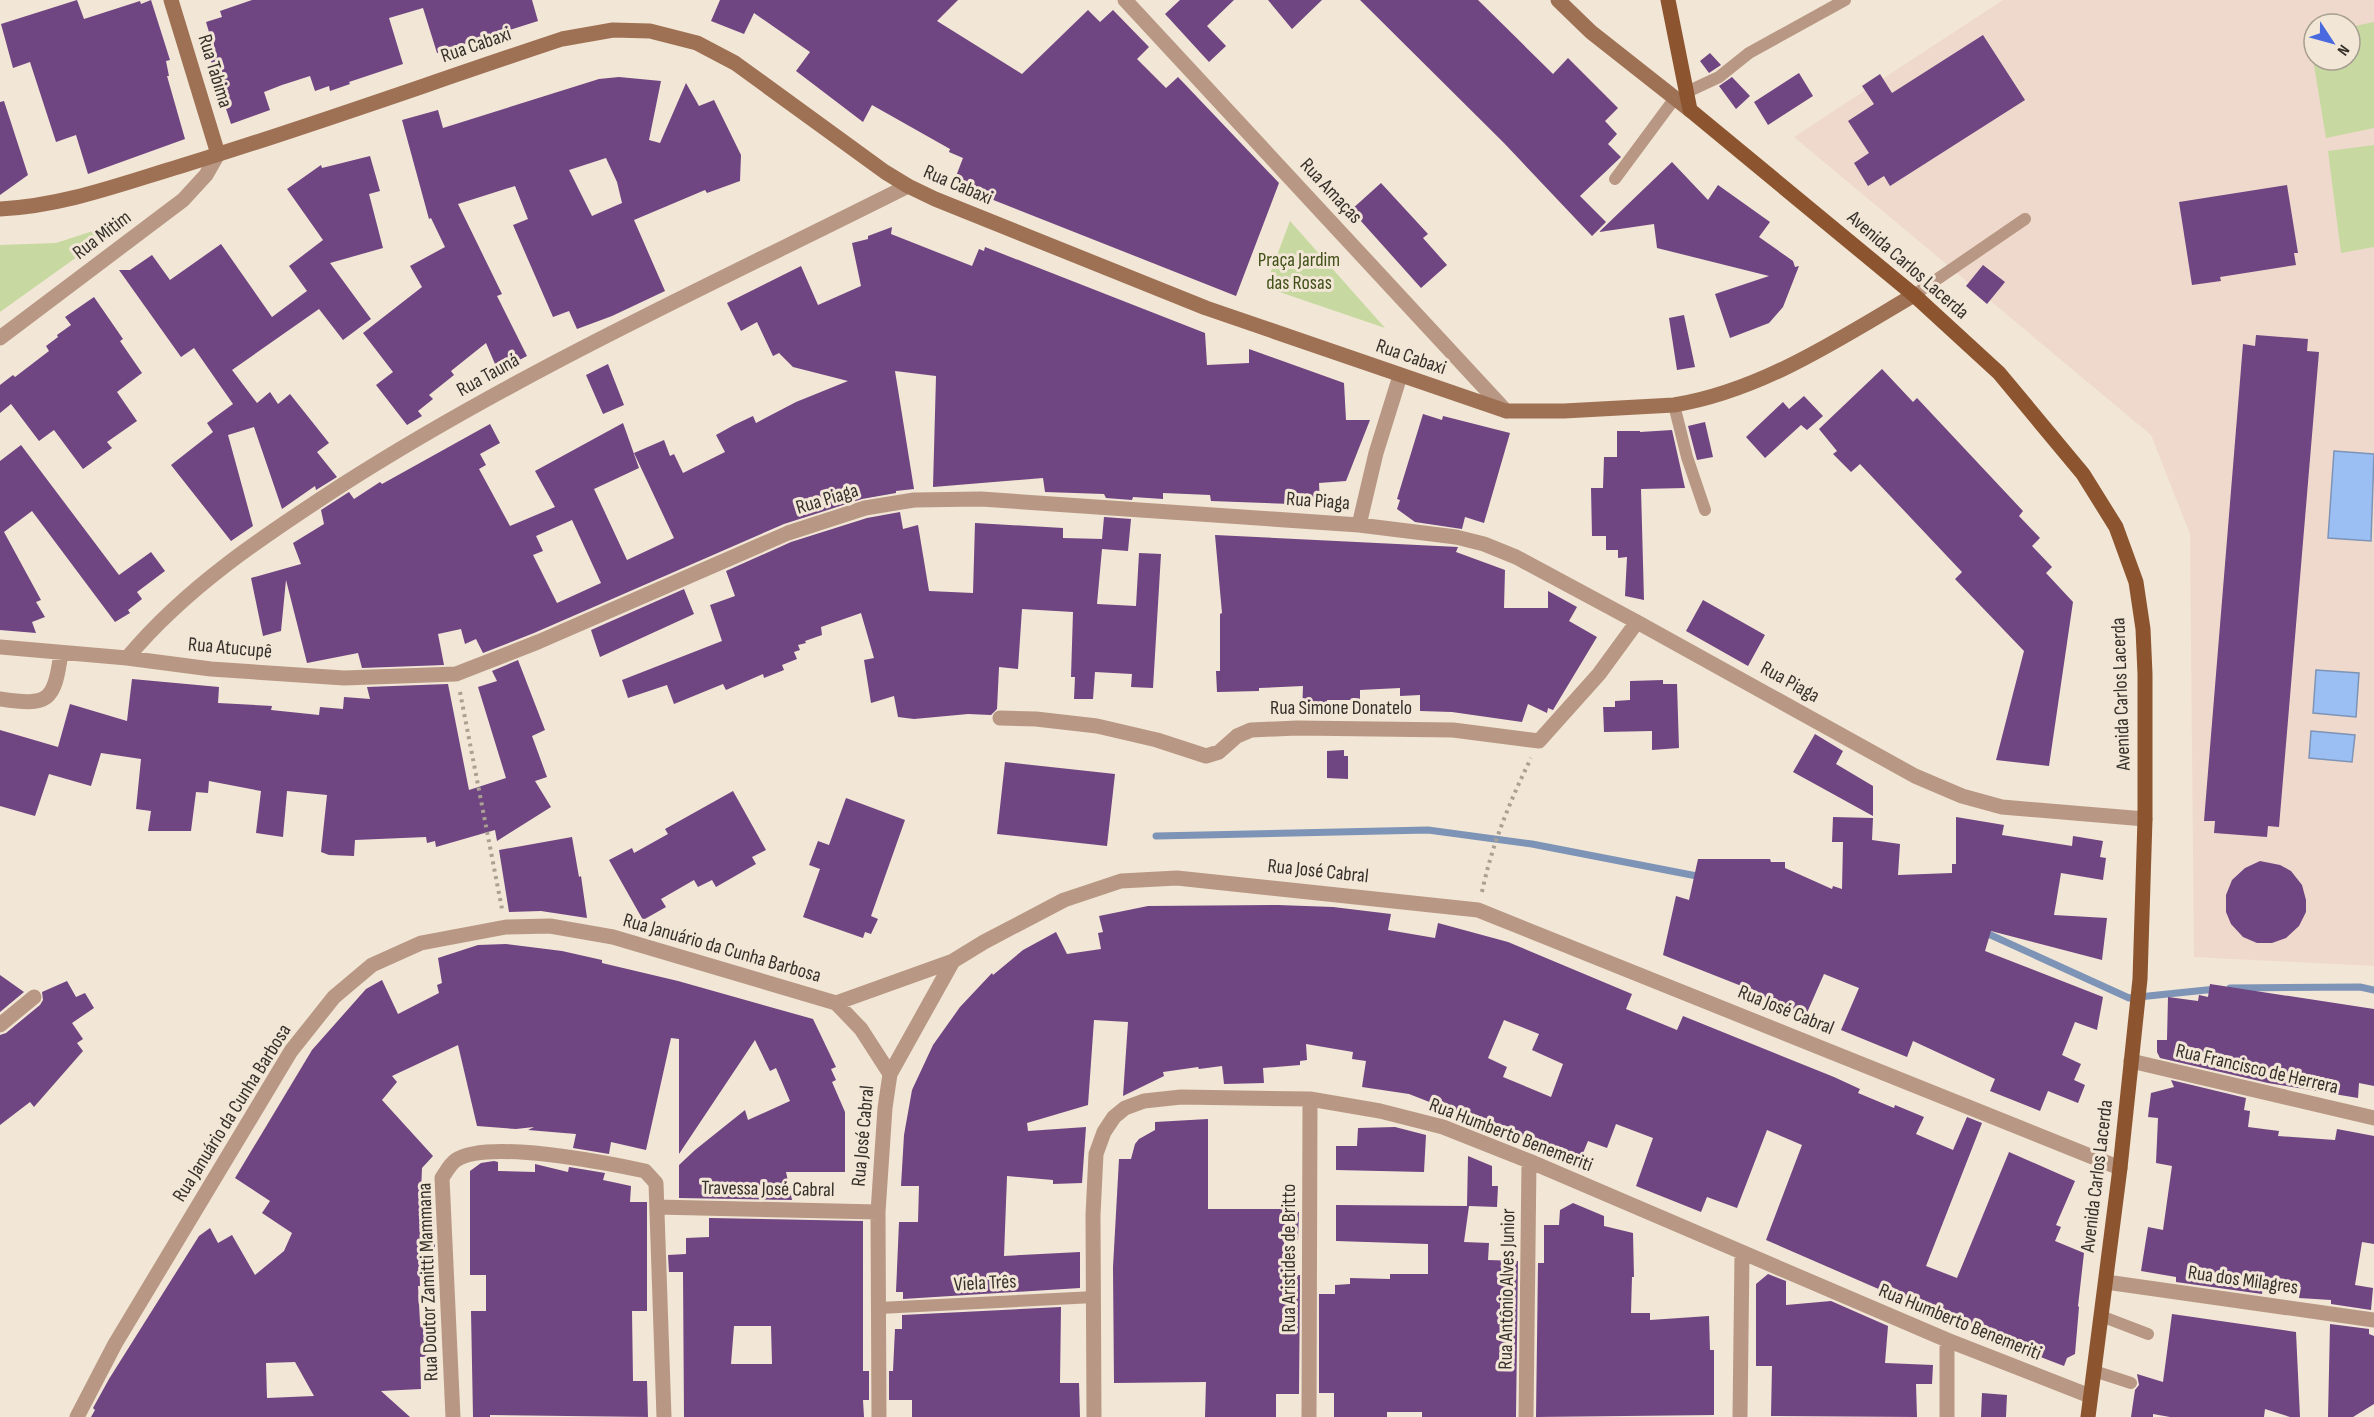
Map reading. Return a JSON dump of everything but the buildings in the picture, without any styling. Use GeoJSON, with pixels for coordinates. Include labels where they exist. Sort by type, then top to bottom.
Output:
{"type":"FeatureCollection","features":[{"type":"Feature","properties":{"kind":"main road"},"geometry":{"type":"LineString","coordinates":[[1668,0],[1681,95]]}},
{"type":"Feature","properties":{"kind":"main road","name":"Avenida Carlos Lacerda"},"geometry":{"type":"LineString","coordinates":[[1681,95],[1690,110],[1914,295],[1999,373],[2083,474],[2116,527],[2136,582],[2143,629],[2145,674],[2145,819],[2140,979],[2120,1168],[2088,1417]]}},
{"type":"Feature","properties":{"kind":"street","name":"Rua Tabima"},"geometry":{"type":"LineString","coordinates":[[171,0],[218,154]]}},
{"type":"Feature","properties":{"kind":"street","name":"Rua Amaças"},"geometry":{"type":"LineString","coordinates":[[1125,0],[1506,411]]}},
{"type":"Feature","properties":{"kind":"street"},"geometry":{"type":"LineString","coordinates":[[1558,0],[1591,32],[1681,95]]}},
{"type":"Feature","properties":{"kind":"street","name":"Rua Cabaxi"},"geometry":{"type":"LineString","coordinates":[[0,209],[32,207],[62,201],[218,154],[562,39],[613,30],[650,32],[697,43],[735,63],[908,186],[1206,308],[1506,411],[1564,411],[1692,402],[1763,377],[1825,347],[1914,295]]}},
{"type":"Feature","properties":{"kind":"street","name":"Rua Mitim"},"geometry":{"type":"LineString","coordinates":[[0,338],[183,200],[206,175],[218,154]]}},
{"type":"Feature","properties":{"kind":"street","name":"Rua Tauná"},"geometry":{"type":"LineString","coordinates":[[127,658],[167,614],[205,581],[290,519],[403,446],[537,371],[908,186]]}},
{"type":"Feature","properties":{"kind":"street"},"geometry":{"type":"LineString","coordinates":[[1359,525],[1376,453],[1400,376]]}},
{"type":"Feature","properties":{"kind":"street","name":"Rua Piaga"},"geometry":{"type":"LineString","coordinates":[[456,674],[538,642],[788,533],[865,508],[914,500],[981,499],[1359,525],[1456,537],[1484,544],[1516,557],[1915,776],[1962,796],[2002,807],[2145,819]]}},
{"type":"Feature","properties":{"kind":"street"},"geometry":{"type":"LineString","coordinates":[[1539,741],[1599,674],[1637,622]]}},
{"type":"Feature","properties":{"kind":"street","name":"Rua Atucupê"},"geometry":{"type":"LineString","coordinates":[[0,647],[127,658],[212,669],[344,678],[456,674]]}},
{"type":"Feature","properties":{"kind":"street"},"geometry":{"type":"LineString","coordinates":[[0,699],[31,703],[40,702],[46,698],[57,679],[61,653]]}},
{"type":"Feature","properties":{"kind":"street","name":"Rua Simone Donatelo"},"geometry":{"type":"LineString","coordinates":[[1000,718],[1036,718],[1097,726],[1157,740],[1206,756],[1220,752],[1237,735],[1251,730],[1319,728],[1453,730],[1539,741]]}},
{"type":"Feature","properties":{"kind":"street","name":"Rua José Cabral"},"geometry":{"type":"LineString","coordinates":[[879,1417],[878,1212],[885,1108],[890,1074],[953,962],[984,942],[1064,900],[1121,881],[1177,878],[1478,910],[2120,1168]]}},
{"type":"Feature","properties":{"kind":"street","name":"Rua Januário da Cunha Barbosa"},"geometry":{"type":"LineString","coordinates":[[77,1417],[115,1344],[291,1051],[334,997],[372,964],[421,943],[506,927],[550,926],[613,937],[836,1003],[861,1029],[890,1074]]}},
{"type":"Feature","properties":{"kind":"street"},"geometry":{"type":"LineString","coordinates":[[836,1003],[953,962]]}},
{"type":"Feature","properties":{"kind":"street"},"geometry":{"type":"LineString","coordinates":[[0,1025],[34,997]]}},
{"type":"Feature","properties":{"kind":"street","name":"Rua Francisco de Herrera"},"geometry":{"type":"LineString","coordinates":[[2131,1061],[2374,1118]]}},
{"type":"Feature","properties":{"kind":"street","name":"Rua Humberto Benemeriti"},"geometry":{"type":"LineString","coordinates":[[1094,1417],[1093,1215],[1096,1154],[1104,1132],[1114,1117],[1125,1108],[1143,1101],[1181,1097],[1310,1099],[1380,1111],[1443,1127],[1529,1161],[1947,1340],[2090,1396]]}},
{"type":"Feature","properties":{"kind":"street","name":"Rua Aristides de Britto"},"geometry":{"type":"LineString","coordinates":[[1309,1417],[1310,1099]]}},
{"type":"Feature","properties":{"kind":"street","name":"Rua Doutor Zamitti Mammana"},"geometry":{"type":"LineString","coordinates":[[453,1417],[442,1178],[455,1160],[483,1154],[532,1152],[645,1171],[656,1183],[664,1417]]}},
{"type":"Feature","properties":{"kind":"street","name":"Rua Antônio Alves Junior"},"geometry":{"type":"LineString","coordinates":[[1526,1417],[1529,1161]]}},
{"type":"Feature","properties":{"kind":"street","name":"Travessa José Cabral"},"geometry":{"type":"LineString","coordinates":[[657,1207],[878,1212]]}},
{"type":"Feature","properties":{"kind":"street"},"geometry":{"type":"LineString","coordinates":[[1740,1417],[1742,1253]]}},
{"type":"Feature","properties":{"kind":"street","name":"Rua dos Milagres"},"geometry":{"type":"LineString","coordinates":[[2106,1282],[2374,1320]]}},
{"type":"Feature","properties":{"kind":"street"},"geometry":{"type":"LineString","coordinates":[[1947,1340],[1947,1417]]}},
{"type":"Feature","properties":{"kind":"lane"},"geometry":{"type":"LineString","coordinates":[[1615,179],[1681,95],[1719,77],[1749,53],[1845,0]]}},
{"type":"Feature","properties":{"kind":"lane"},"geometry":{"type":"LineString","coordinates":[[1914,295],[2025,219]]}},
{"type":"Feature","properties":{"kind":"lane"},"geometry":{"type":"LineString","coordinates":[[1674,405],[1687,457],[1705,510]]}},
{"type":"Feature","properties":{"kind":"lane","name":"Viela Três"},"geometry":{"type":"LineString","coordinates":[[879,1308],[1094,1297]]}},
{"type":"Feature","properties":{"kind":"lane"},"geometry":{"type":"LineString","coordinates":[[2101,1317],[2148,1334]]}},
{"type":"Feature","properties":{"kind":"lane"},"geometry":{"type":"LineString","coordinates":[[2094,1371],[2132,1383]]}},
{"type":"Feature","properties":{"kind":"path"},"geometry":{"type":"LineString","coordinates":[[456,674],[506,927]]}},
{"type":"Feature","properties":{"kind":"path"},"geometry":{"type":"LineString","coordinates":[[1478,910],[1490,856],[1512,796],[1539,741]]}},
{"type":"Feature","properties":{"kind":"shaded area"},"geometry":{"type":"Polygon","coordinates":[[[2003,0],[2374,0],[2374,966],[2194,957],[2190,534],[2151,435],[1794,137],[2003,0]]]}},
{"type":"Feature","properties":{"kind":"green space"},"geometry":{"type":"Polygon","coordinates":[[[2374,22],[2374,128],[2326,138],[2315,72],[2362,72],[2362,24],[2374,22]]]}},
{"type":"Feature","properties":{"kind":"green space"},"geometry":{"type":"Polygon","coordinates":[[[2374,145],[2374,247],[2341,253],[2328,151],[2374,145]]]}},
{"type":"Feature","properties":{"kind":"green space"},"geometry":{"type":"Polygon","coordinates":[[[130,219],[0,312],[0,245],[56,243],[130,219]]]}},
{"type":"Feature","properties":{"kind":"green space","name":"Praça Jardim das Rosas"},"geometry":{"type":"Polygon","coordinates":[[[1290,221],[1385,328],[1265,287],[1290,221]]]}},
{"type":"Feature","properties":{"kind":"water"},"geometry":{"type":"Polygon","coordinates":[[[2334,451],[2374,454],[2371,541],[2328,538],[2334,451]]]}},
{"type":"Feature","properties":{"kind":"water"},"geometry":{"type":"Polygon","coordinates":[[[2316,670],[2359,673],[2356,717],[2313,713],[2316,670]]]}},
{"type":"Feature","properties":{"kind":"water"},"geometry":{"type":"Polygon","coordinates":[[[2311,731],[2355,735],[2352,762],[2309,758],[2311,731]]]}},
{"type":"Feature","properties":{"kind":"waterway"},"geometry":{"type":"LineString","coordinates":[[1156,836],[1428,830],[1532,844],[1702,877]]}},
{"type":"Feature","properties":{"kind":"waterway"},"geometry":{"type":"LineString","coordinates":[[1984,932],[2129,998],[2216,989]]}},
{"type":"Feature","properties":{"kind":"waterway"},"geometry":{"type":"LineString","coordinates":[[2230,988],[2360,987],[2374,990]]}}]}
